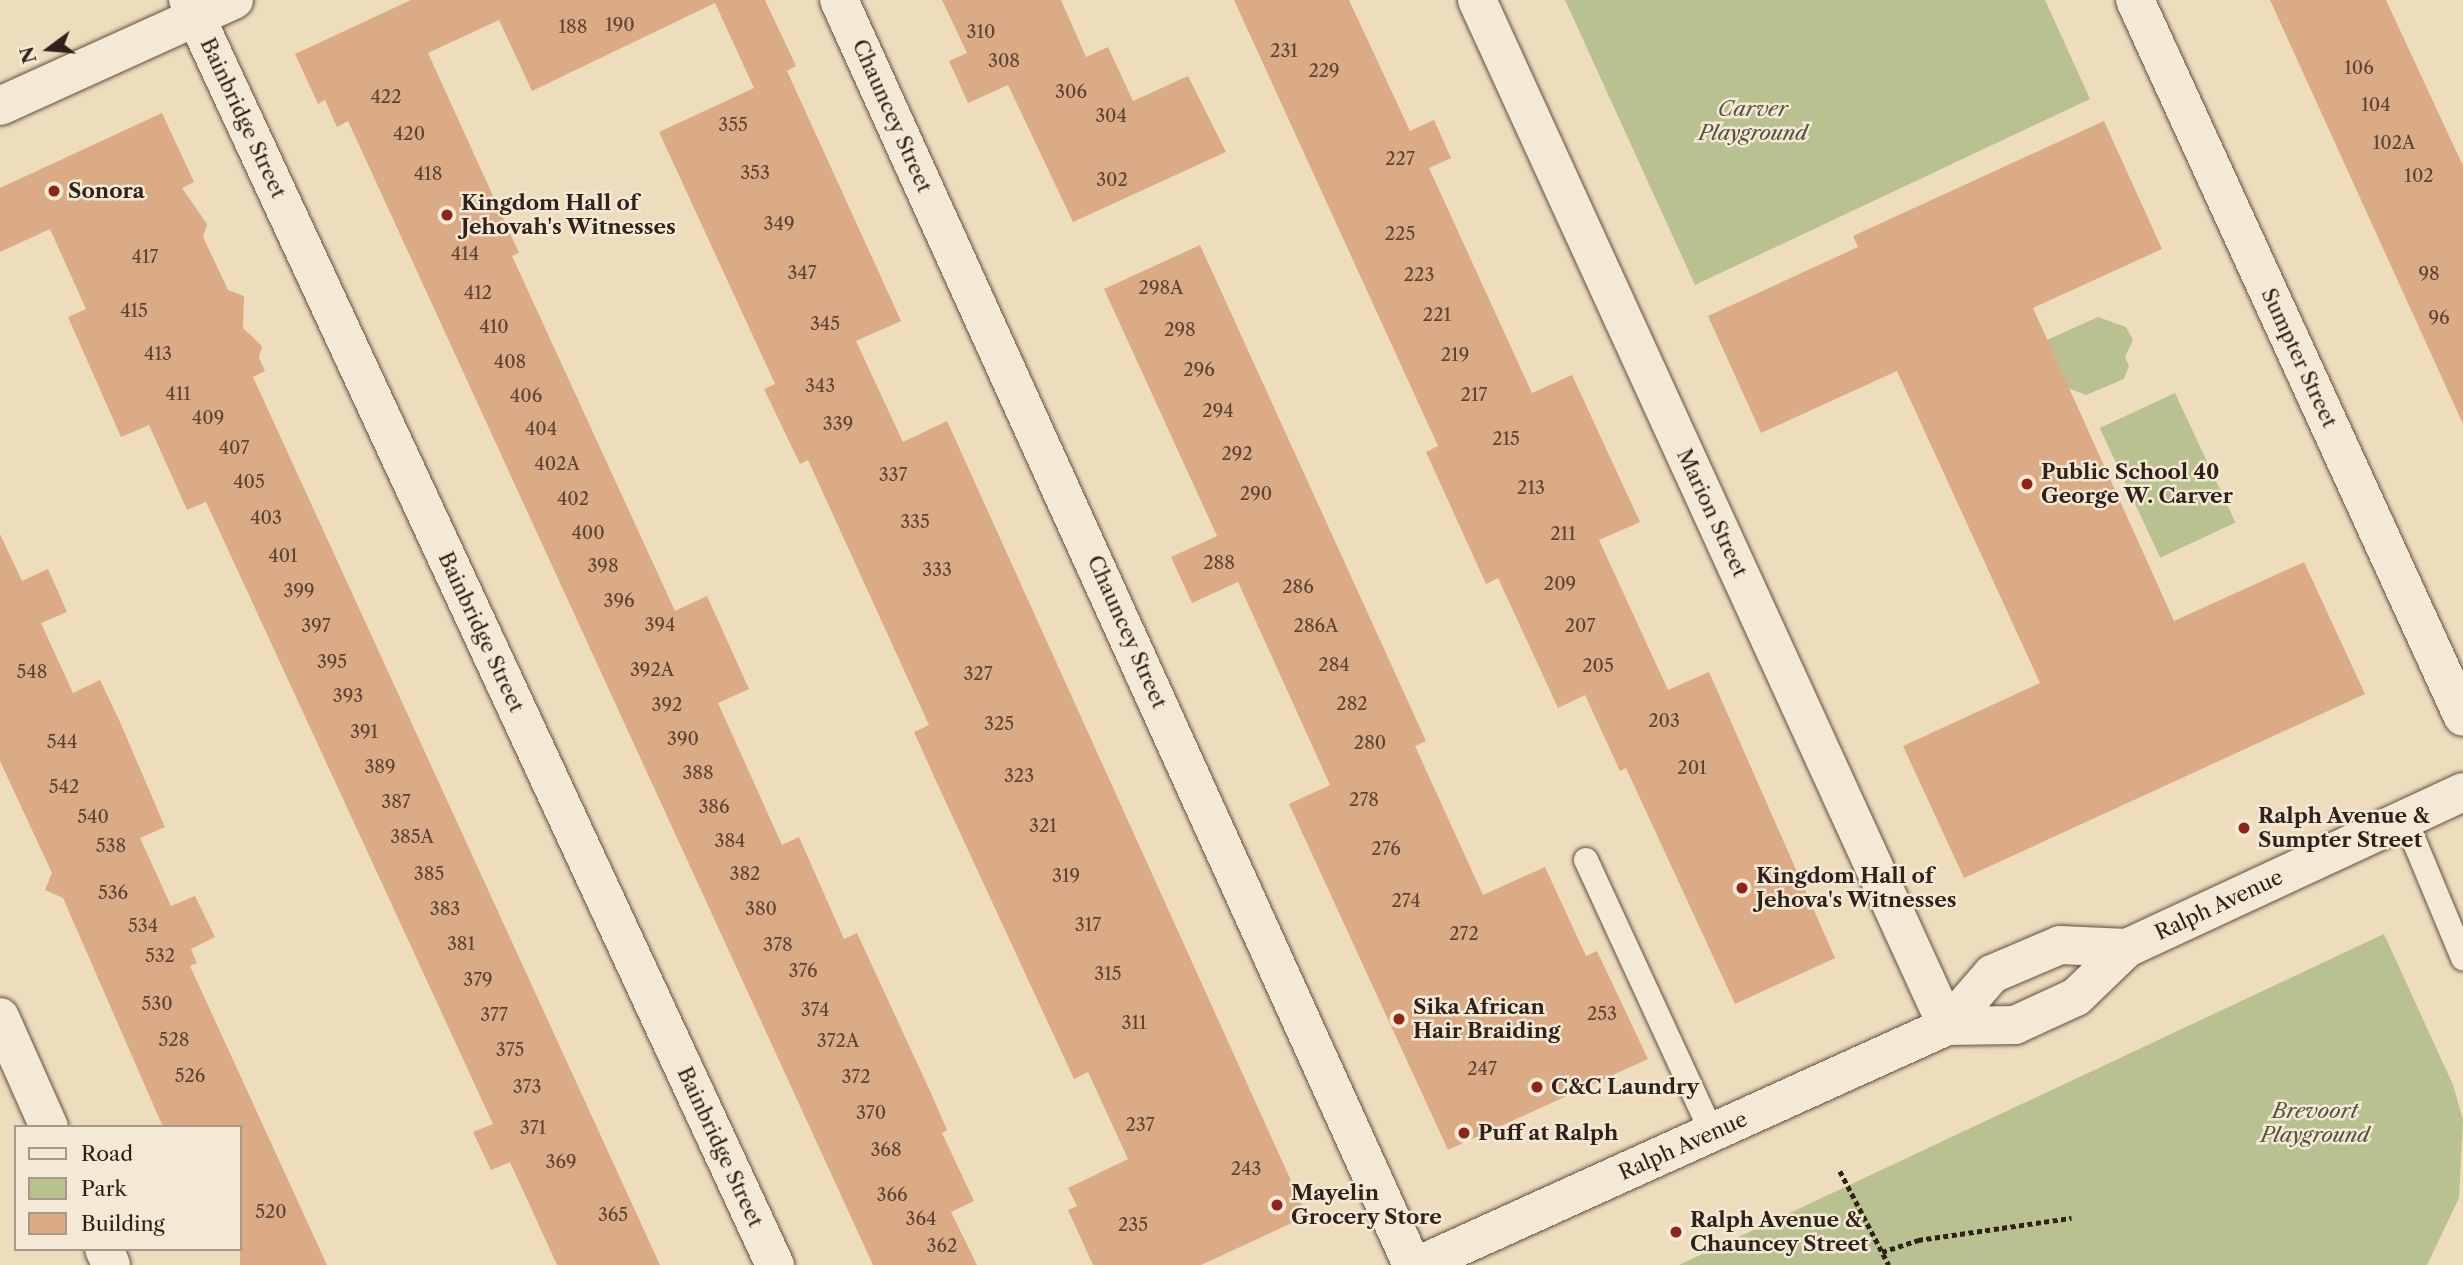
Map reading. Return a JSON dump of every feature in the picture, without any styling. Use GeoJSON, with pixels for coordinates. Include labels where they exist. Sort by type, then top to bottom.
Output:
{"type":"FeatureCollection","features":[{"type":"Feature","properties":{"kind":"street"},"geometry":{"type":"LineString","coordinates":[[0,106],[192,9],[234,0]]}},
{"type":"Feature","properties":{"kind":"street","name":"Chauncey Street"},"geometry":{"type":"LineString","coordinates":[[839,0],[1412,1265]]}},
{"type":"Feature","properties":{"kind":"street","name":"Marion Street"},"geometry":{"type":"LineString","coordinates":[[1477,0],[1947,1026]]}},
{"type":"Feature","properties":{"kind":"street","name":"Sumpter Street"},"geometry":{"type":"LineString","coordinates":[[2135,0],[2463,717]]}},
{"type":"Feature","properties":{"kind":"street","name":"Bainbridge Street"},"geometry":{"type":"LineString","coordinates":[[192,9],[775,1265]]}},
{"type":"Feature","properties":{"kind":"street","name":"Ralph Avenue"},"geometry":{"type":"LineString","coordinates":[[1419,1265],[1947,1026],[2015,1025],[2076,997],[2127,948],[2463,792]]}},
{"type":"Feature","properties":{"kind":"street","name":"Ralph Avenue"},"geometry":{"type":"LineString","coordinates":[[1947,1026],[1992,974],[2003,969],[2060,945],[2127,948]]}},
{"type":"Feature","properties":{"kind":"street"},"geometry":{"type":"LineString","coordinates":[[0,1017],[48,1125]]}},
{"type":"Feature","properties":{"kind":"lane"},"geometry":{"type":"LineString","coordinates":[[2405,819],[2463,958]]}},
{"type":"Feature","properties":{"kind":"lane"},"geometry":{"type":"LineString","coordinates":[[1586,860],[1712,1133]]}},
{"type":"Feature","properties":{"kind":"path"},"geometry":{"type":"LineString","coordinates":[[1840,1171],[1889,1265]]}},
{"type":"Feature","properties":{"kind":"path"},"geometry":{"type":"LineString","coordinates":[[1882,1252],[1918,1240],[2071,1218]]}},
{"type":"Feature","properties":{"kind":"green space","name":"Carver Playground"},"geometry":{"type":"Polygon","coordinates":[[[1565,0],[2045,0],[2090,99],[1695,285],[1565,0]]]}},
{"type":"Feature","properties":{"kind":"green space"},"geometry":{"type":"Polygon","coordinates":[[[2098,317],[2126,327],[2133,340],[2125,357],[2129,366],[2124,379],[2086,395],[2068,388],[2047,340],[2098,317]]]}},
{"type":"Feature","properties":{"kind":"green space"},"geometry":{"type":"Polygon","coordinates":[[[2175,393],[2235,523],[2160,558],[2100,428],[2175,393]]]}},
{"type":"Feature","properties":{"kind":"green space","name":"Brevoort Playground"},"geometry":{"type":"Polygon","coordinates":[[[2384,934],[2453,1085],[2463,1120],[2459,1198],[2427,1265],[1679,1265],[2384,934]]]}},
{"type":"Feature","properties":{"kind":"building"},"geometry":{"type":"Polygon","coordinates":[[[411,0],[765,0],[796,66],[787,71],[901,321],[856,341],[903,442],[947,421],[1307,1216],[1201,1265],[1093,1265],[1068,1210],[1077,1206],[1068,1188],[1128,1159],[1088,1072],[1074,1079],[937,783],[914,732],[929,725],[808,460],[800,464],[764,389],[775,384],[659,132],[754,88],[715,3],[532,91],[499,20],[428,53],[519,253],[512,256],[675,611],[707,596],[749,689],[718,703],[782,845],[799,837],[844,939],[857,933],[930,1091],[947,1130],[942,1133],[974,1201],[951,1212],[977,1265],[873,1265],[348,121],[337,127],[325,100],[318,104],[295,54],[411,0]]]}},
{"type":"Feature","properties":{"kind":"building"},"geometry":{"type":"Polygon","coordinates":[[[942,0],[1061,0],[1086,57],[1108,47],[1133,101],[1188,76],[1226,152],[1073,222],[1008,85],[968,103],[949,61],[967,53],[942,0]]]}},
{"type":"Feature","properties":{"kind":"building"},"geometry":{"type":"Polygon","coordinates":[[[1234,0],[1349,0],[1410,131],[1434,120],[1451,158],[1429,168],[1532,393],[1572,375],[1640,522],[1599,540],[1668,690],[1709,672],[1835,958],[1735,1004],[1626,768],[1620,771],[1585,695],[1558,708],[1498,578],[1486,584],[1426,452],[1438,446],[1234,0]]]}},
{"type":"Feature","properties":{"kind":"building"},"geometry":{"type":"Polygon","coordinates":[[[2270,0],[2386,0],[2463,166],[2463,424],[2270,0]]]}},
{"type":"Feature","properties":{"kind":"building"},"geometry":{"type":"Polygon","coordinates":[[[162,113],[194,182],[182,188],[207,224],[203,237],[228,290],[244,296],[243,328],[262,346],[259,358],[265,371],[253,377],[660,1265],[557,1265],[510,1162],[491,1170],[473,1132],[493,1124],[206,502],[187,510],[149,425],[121,437],[68,317],[86,309],[50,229],[0,252],[0,188],[162,113]]]}},
{"type":"Feature","properties":{"kind":"building","name":"Public School 40 George W. Carver"},"geometry":{"type":"Polygon","coordinates":[[[2104,121],[2162,249],[2033,308],[2174,621],[2304,562],[2365,694],[1964,878],[1903,746],[2040,683],[1897,371],[1761,433],[1708,316],[1858,247],[1853,236],[2104,121]]]}},
{"type":"Feature","properties":{"kind":"building"},"geometry":{"type":"Polygon","coordinates":[[[1200,245],[1426,741],[1415,746],[1483,895],[1545,867],[1586,956],[1597,951],[1648,1059],[1448,1150],[1289,804],[1330,785],[1238,582],[1192,603],[1171,557],[1217,536],[1104,289],[1200,245]]]}},
{"type":"Feature","properties":{"kind":"building"},"geometry":{"type":"Polygon","coordinates":[[[0,534],[22,581],[48,569],[67,612],[41,623],[73,693],[100,680],[120,722],[165,827],[140,838],[171,906],[195,896],[215,937],[191,949],[197,963],[190,966],[327,1265],[240,1265],[242,1125],[162,1125],[63,898],[45,890],[52,873],[0,761],[0,534]]]}},
{"type":"Feature","properties":{"kind":"place","name":"Sonora"},"geometry":{"type":"Point","coordinates":[54,191]}},
{"type":"Feature","properties":{"kind":"place","name":"Kingdom Hall of Jehovah's Witnesses"},"geometry":{"type":"Point","coordinates":[447,215]}},
{"type":"Feature","properties":{"kind":"place","name":"Public School 40 George W. Carver"},"geometry":{"type":"Point","coordinates":[2027,484]}},
{"type":"Feature","properties":{"kind":"place","name":"Ralph Avenue & Sumpter Street"},"geometry":{"type":"Point","coordinates":[2244,828]}},
{"type":"Feature","properties":{"kind":"place","name":"Kingdom Hall of Jehova's Witnesses"},"geometry":{"type":"Point","coordinates":[1742,888]}},
{"type":"Feature","properties":{"kind":"place","name":"Sika African Hair Braiding"},"geometry":{"type":"Point","coordinates":[1399,1019]}},
{"type":"Feature","properties":{"kind":"place","name":"C&C Laundry"},"geometry":{"type":"Point","coordinates":[1537,1087]}},
{"type":"Feature","properties":{"kind":"place","name":"Puff at Ralph"},"geometry":{"type":"Point","coordinates":[1464,1133]}},
{"type":"Feature","properties":{"kind":"place","name":"Mayelin Grocery Store"},"geometry":{"type":"Point","coordinates":[1277,1205]}},
{"type":"Feature","properties":{"kind":"place","name":"Ralph Avenue & Chauncey Street"},"geometry":{"type":"Point","coordinates":[1676,1232]}}]}
